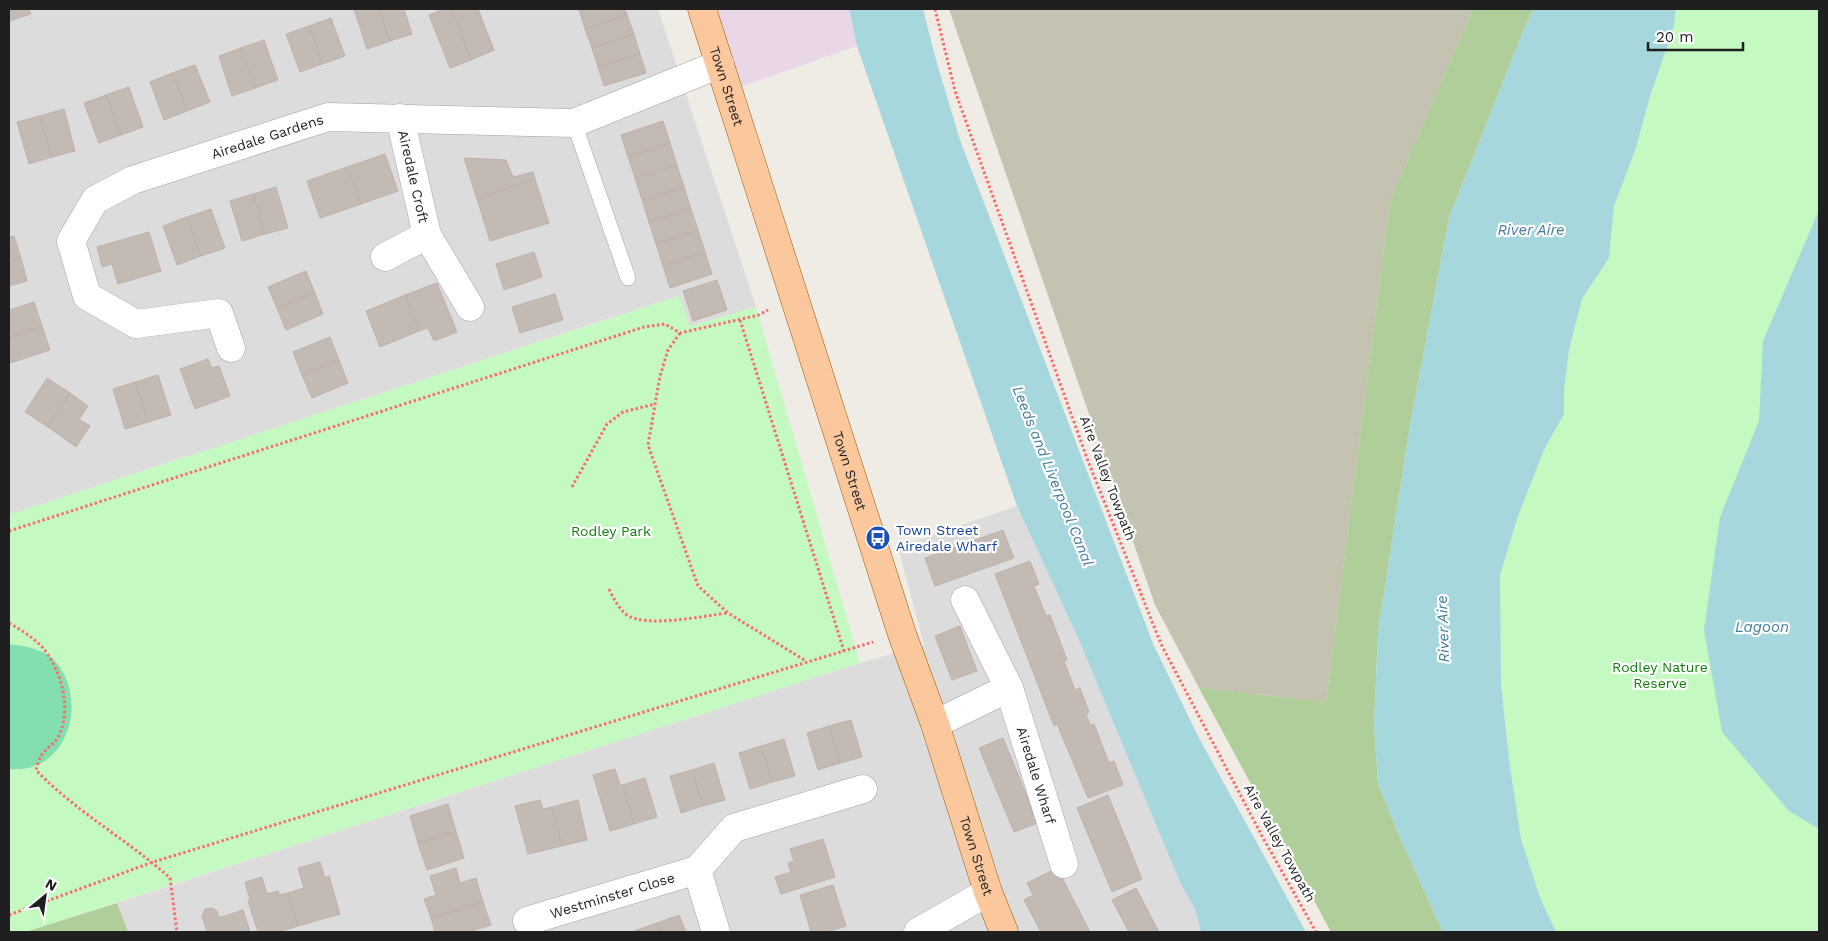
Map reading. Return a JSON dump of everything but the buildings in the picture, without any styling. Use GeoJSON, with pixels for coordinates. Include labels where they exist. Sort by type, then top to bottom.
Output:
{"type":"FeatureCollection","features":[{"type":"Feature","properties":{"kind":"main road","name":"Town Street"},"geometry":{"type":"LineString","coordinates":[[702,9],[902,634],[935,724],[988,892],[1004,932]]}},
{"type":"Feature","properties":{"kind":"street","name":"Airedale Gardens"},"geometry":{"type":"LineString","coordinates":[[231,348],[219,313],[136,324],[87,296],[72,242],[95,200],[133,180],[328,117],[574,123],[720,64]]}},
{"type":"Feature","properties":{"kind":"street","name":"Airedale Croft"},"geometry":{"type":"LineString","coordinates":[[400,118],[427,235],[470,307]]}},
{"type":"Feature","properties":{"kind":"street","name":"Airedale Croft"},"geometry":{"type":"LineString","coordinates":[[385,258],[427,235]]}},
{"type":"Feature","properties":{"kind":"street","name":"Airedale Wharf"},"geometry":{"type":"LineString","coordinates":[[965,600],[1009,688],[1064,864]]}},
{"type":"Feature","properties":{"kind":"street"},"geometry":{"type":"LineString","coordinates":[[935,724],[1009,688]]}},
{"type":"Feature","properties":{"kind":"street"},"geometry":{"type":"LineString","coordinates":[[716,932],[697,870],[734,828],[863,789]]}},
{"type":"Feature","properties":{"kind":"street","name":"Westminster Close"},"geometry":{"type":"LineString","coordinates":[[527,921],[697,870]]}},
{"type":"Feature","properties":{"kind":"street"},"geometry":{"type":"LineString","coordinates":[[918,932],[988,892]]}},
{"type":"Feature","properties":{"kind":"lane"},"geometry":{"type":"LineString","coordinates":[[574,123],[628,278]]}},
{"type":"Feature","properties":{"kind":"path","name":"Aire Valley Towpath"},"geometry":{"type":"LineString","coordinates":[[936,9],[955,90],[1088,461],[1161,644],[1262,836],[1316,932]]}},
{"type":"Feature","properties":{"kind":"path"},"geometry":{"type":"LineString","coordinates":[[9,915],[153,862],[844,651],[740,320],[680,333],[668,350],[660,376],[648,446],[698,586],[728,613],[806,662]]}},
{"type":"Feature","properties":{"kind":"path"},"geometry":{"type":"LineString","coordinates":[[9,531],[644,327],[665,324],[680,333]]}},
{"type":"Feature","properties":{"kind":"path"},"geometry":{"type":"LineString","coordinates":[[572,487],[607,424],[623,412],[655,404]]}},
{"type":"Feature","properties":{"kind":"path"},"geometry":{"type":"LineString","coordinates":[[609,589],[621,610],[644,621],[728,613]]}},
{"type":"Feature","properties":{"kind":"path"},"geometry":{"type":"LineString","coordinates":[[9,622],[43,649],[56,668],[63,693],[65,709],[63,724],[57,740],[41,756],[36,770],[54,789],[153,862],[170,878],[176,932]]}},
{"type":"Feature","properties":{"kind":"shaded area"},"geometry":{"type":"Polygon","coordinates":[[[9,9],[658,9],[756,307],[690,326],[678,296],[11,514],[9,509],[9,9]]]}},
{"type":"Feature","properties":{"kind":"shaded area"},"geometry":{"type":"Polygon","coordinates":[[[714,9],[849,9],[857,46],[737,88],[714,9]]]}},
{"type":"Feature","properties":{"kind":"shaded area"},"geometry":{"type":"Polygon","coordinates":[[[949,9],[1473,9],[1390,201],[1326,702],[1199,688],[1155,605],[949,9]]]}},
{"type":"Feature","properties":{"kind":"shaded area"},"geometry":{"type":"Polygon","coordinates":[[[1017,506],[1079,640],[1180,881],[1195,909],[1201,932],[128,932],[117,903],[860,663],[924,645],[898,547],[1017,506]]]}},
{"type":"Feature","properties":{"kind":"green space"},"geometry":{"type":"Polygon","coordinates":[[[1473,9],[1534,9],[1524,29],[1449,218],[1409,431],[1378,632],[1374,725],[1378,783],[1401,840],[1443,932],[1331,932],[1199,688],[1326,702],[1390,201],[1473,9]]]}},
{"type":"Feature","properties":{"kind":"green space","name":"Rodley Nature Reserve"},"geometry":{"type":"Polygon","coordinates":[[[1676,9],[1819,9],[1819,932],[1556,932],[1541,900],[1521,839],[1509,759],[1501,683],[1500,575],[1518,516],[1544,450],[1564,414],[1564,390],[1569,350],[1582,299],[1609,258],[1614,206],[1635,151],[1651,93],[1673,30],[1676,9]]]}},
{"type":"Feature","properties":{"kind":"green space","name":"Rodley Park"},"geometry":{"type":"Polygon","coordinates":[[[679,296],[690,326],[756,307],[860,663],[25,932],[9,932],[9,509],[11,514],[679,296]]]}},
{"type":"Feature","properties":{"kind":"green space"},"geometry":{"type":"Polygon","coordinates":[[[9,644],[34,649],[55,661],[65,677],[71,696],[71,714],[67,732],[58,748],[46,760],[29,768],[9,769],[9,644]]]}},
{"type":"Feature","properties":{"kind":"green space"},"geometry":{"type":"Polygon","coordinates":[[[117,903],[128,932],[25,932],[117,903]]]}},
{"type":"Feature","properties":{"kind":"water","name":"Leeds and Liverpool Canal"},"geometry":{"type":"Polygon","coordinates":[[[849,9],[923,9],[960,140],[1154,646],[1199,738],[1306,932],[1201,932],[1195,909],[1180,882],[1079,640],[1017,506],[857,46],[849,9]]]}},
{"type":"Feature","properties":{"kind":"water","name":"River Aire"},"geometry":{"type":"Polygon","coordinates":[[[1534,9],[1676,9],[1673,30],[1651,93],[1635,151],[1614,206],[1609,258],[1582,299],[1569,350],[1564,390],[1564,414],[1544,450],[1518,516],[1500,575],[1501,684],[1509,759],[1521,839],[1541,900],[1556,932],[1443,932],[1401,840],[1378,783],[1374,725],[1378,632],[1409,431],[1449,218],[1524,29],[1534,9]]]}},
{"type":"Feature","properties":{"kind":"water","name":"Lagoon"},"geometry":{"type":"Polygon","coordinates":[[[1819,210],[1819,829],[1789,811],[1722,732],[1704,630],[1720,517],[1759,421],[1763,341],[1819,210]]]}},
{"type":"Feature","properties":{"kind":"place","name":"Town Street Airedale Wharf"},"geometry":{"type":"Point","coordinates":[878,538]}}]}
